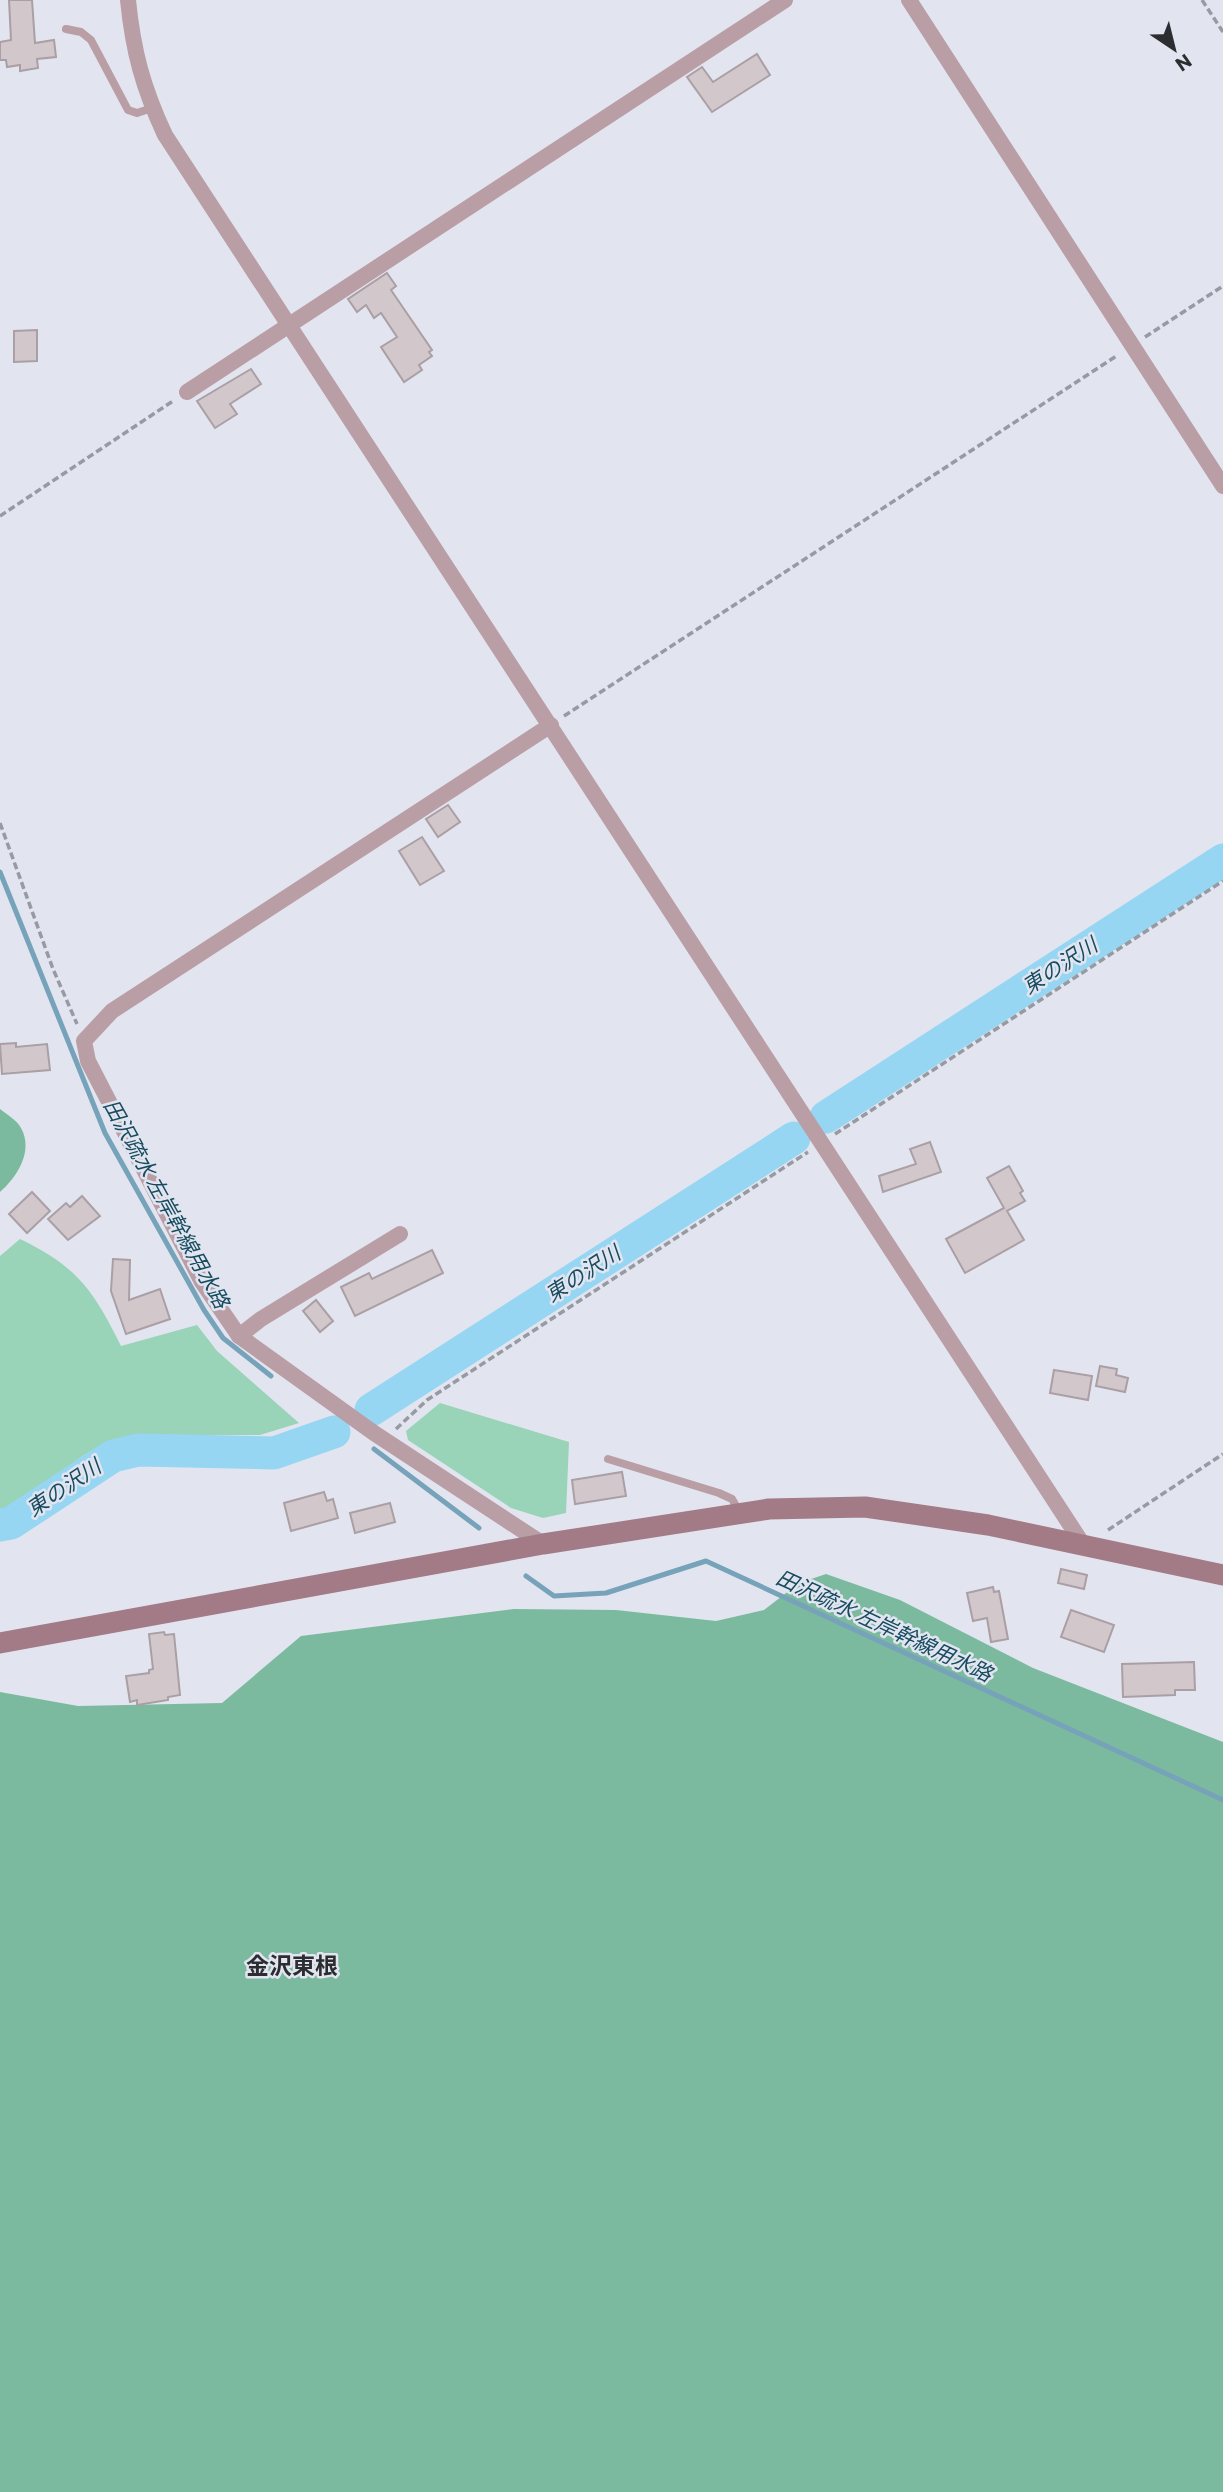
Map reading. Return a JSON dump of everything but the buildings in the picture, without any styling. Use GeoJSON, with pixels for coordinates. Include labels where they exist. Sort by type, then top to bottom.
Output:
{"type":"FeatureCollection","features":[{"type":"Feature","properties":{"kind":"street"},"geometry":{"type":"LineString","coordinates":[[128,0],[132,49],[164,135],[286,326],[551,725],[1084,1546]]}},
{"type":"Feature","properties":{"kind":"street"},"geometry":{"type":"LineString","coordinates":[[187,392],[785,0]]}},
{"type":"Feature","properties":{"kind":"street"},"geometry":{"type":"LineString","coordinates":[[909,0],[1223,485]]}},
{"type":"Feature","properties":{"kind":"street"},"geometry":{"type":"LineString","coordinates":[[543,1544],[385,1440],[239,1336],[202,1282],[88,1061],[85,1041],[112,1011],[551,725]]}},
{"type":"Feature","properties":{"kind":"street"},"geometry":{"type":"LineString","coordinates":[[239,1336],[261,1319],[400,1234]]}},
{"type":"Feature","properties":{"kind":"street"},"geometry":{"type":"LineString","coordinates":[[0,1643],[543,1544],[769,1509],[865,1507],[988,1525],[1223,1575]]}},
{"type":"Feature","properties":{"kind":"lane"},"geometry":{"type":"LineString","coordinates":[[66,29],[81,32],[91,40],[128,110],[137,113],[152,108]]}},
{"type":"Feature","properties":{"kind":"lane"},"geometry":{"type":"LineString","coordinates":[[608,1459],[719,1493],[732,1499],[741,1513]]}},
{"type":"Feature","properties":{"kind":"path"},"geometry":{"type":"LineString","coordinates":[[1202,0],[1223,32]]}},
{"type":"Feature","properties":{"kind":"path"},"geometry":{"type":"LineString","coordinates":[[551,725],[1223,286]]}},
{"type":"Feature","properties":{"kind":"path"},"geometry":{"type":"LineString","coordinates":[[0,516],[187,392]]}},
{"type":"Feature","properties":{"kind":"path"},"geometry":{"type":"LineString","coordinates":[[0,824],[53,969],[85,1041]]}},
{"type":"Feature","properties":{"kind":"path"},"geometry":{"type":"LineString","coordinates":[[385,1440],[427,1400],[1223,881]]}},
{"type":"Feature","properties":{"kind":"path"},"geometry":{"type":"LineString","coordinates":[[1084,1546],[1223,1454]]}},
{"type":"Feature","properties":{"kind":"green space"},"geometry":{"type":"Polygon","coordinates":[[[0,1109],[19,1125],[26,1146],[18,1171],[0,1192],[0,1109]]]}},
{"type":"Feature","properties":{"kind":"green space"},"geometry":{"type":"Polygon","coordinates":[[[20,1239],[56,1260],[82,1282],[102,1310],[121,1346],[197,1325],[217,1351],[299,1423],[260,1435],[142,1435],[118,1440],[83,1456],[26,1498],[0,1510],[0,1256],[20,1239]]]}},
{"type":"Feature","properties":{"kind":"green space"},"geometry":{"type":"Polygon","coordinates":[[[440,1403],[569,1442],[566,1513],[543,1518],[511,1508],[408,1440],[406,1431],[440,1403]]]}},
{"type":"Feature","properties":{"kind":"green space"},"geometry":{"type":"Polygon","coordinates":[[[826,1574],[900,1600],[1033,1668],[1223,1742],[1223,2492],[0,2492],[0,1692],[78,1706],[222,1703],[301,1636],[514,1609],[616,1610],[716,1621],[764,1610],[799,1583],[826,1574]]]}},
{"type":"Feature","properties":{"kind":"waterway","name":"東の沢川"},"geometry":{"type":"LineString","coordinates":[[826,1117],[1223,860]]}},
{"type":"Feature","properties":{"kind":"waterway","name":"田沢疏水 左岸幹線用水路"},"geometry":{"type":"LineString","coordinates":[[0,872],[105,1133],[204,1310],[223,1338],[271,1376]]}},
{"type":"Feature","properties":{"kind":"waterway","name":"東の沢川"},"geometry":{"type":"LineString","coordinates":[[371,1410],[794,1138]]}},
{"type":"Feature","properties":{"kind":"waterway","name":"東の沢川"},"geometry":{"type":"LineString","coordinates":[[0,1525],[11,1523],[113,1456],[138,1450],[274,1453],[334,1432]]}},
{"type":"Feature","properties":{"kind":"waterway","name":"田沢疏水 左岸幹線用水路"},"geometry":{"type":"LineString","coordinates":[[374,1449],[479,1528]]}},
{"type":"Feature","properties":{"kind":"waterway","name":"田沢疏水 左岸幹線用水路"},"geometry":{"type":"LineString","coordinates":[[526,1576],[554,1596],[606,1593],[706,1561],[1223,1800]]}},
{"type":"Feature","properties":{"kind":"district","name":"金沢東根"},"geometry":{"type":"Point","coordinates":[292,1966]}}]}
